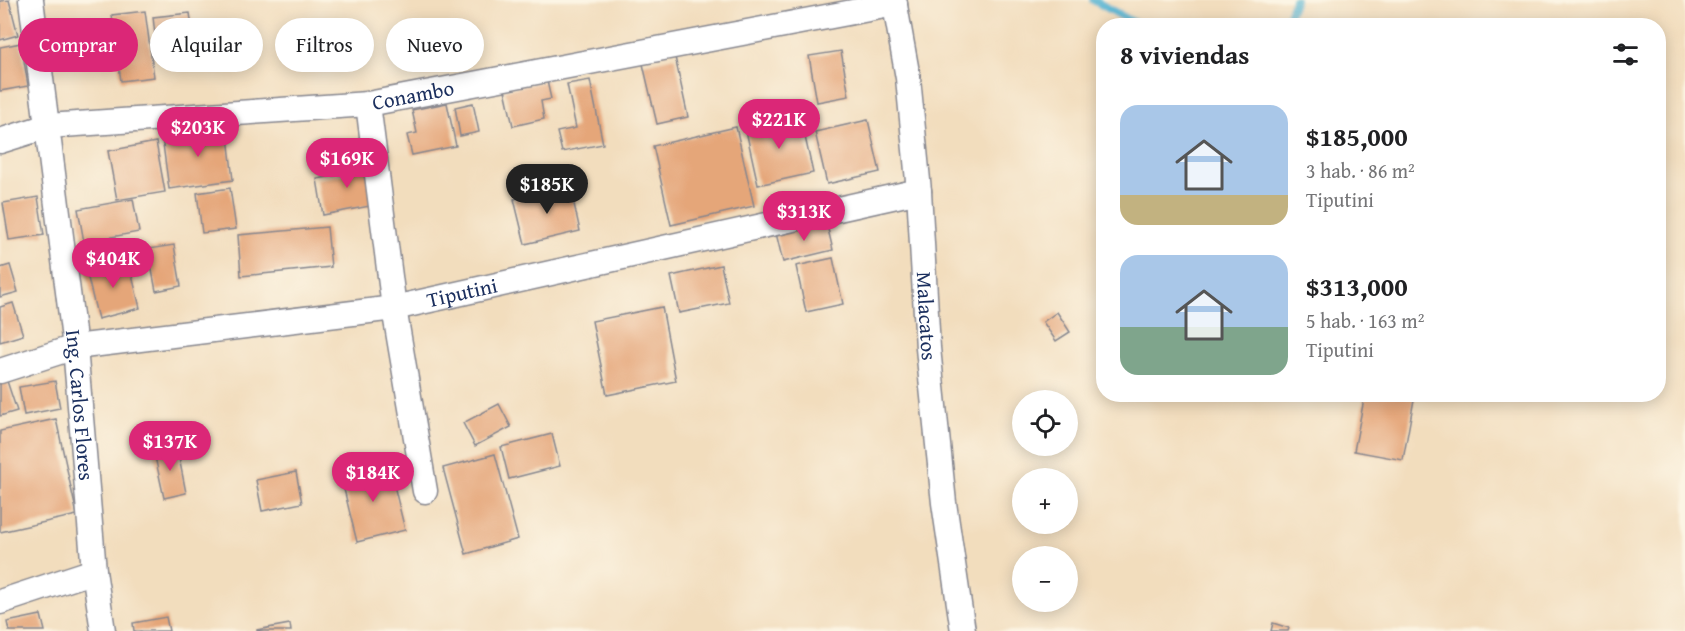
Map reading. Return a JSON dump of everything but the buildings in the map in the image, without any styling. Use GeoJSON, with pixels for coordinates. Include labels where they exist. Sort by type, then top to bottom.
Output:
{"type":"FeatureCollection","features":[{"type":"Feature","properties":{"kind":"street","name":"Ing. Carlos Flores"},"geometry":{"type":"LineString","coordinates":[[31,0],[75,347],[94,571],[103,631]]}},
{"type":"Feature","properties":{"kind":"street","name":"Conambo"},"geometry":{"type":"LineString","coordinates":[[0,141],[48,126],[368,104],[894,2]]}},
{"type":"Feature","properties":{"kind":"street","name":"Malacatos"},"geometry":{"type":"LineString","coordinates":[[894,2],[908,78],[919,191],[928,348],[944,503],[963,631]]}},
{"type":"Feature","properties":{"kind":"street"},"geometry":{"type":"LineString","coordinates":[[368,104],[394,308],[425,491]]}},
{"type":"Feature","properties":{"kind":"street","name":"Tiputini"},"geometry":{"type":"LineString","coordinates":[[0,371],[75,347],[394,308],[919,191]]}},
{"type":"Feature","properties":{"kind":"street"},"geometry":{"type":"LineString","coordinates":[[0,602],[94,571]]}},
{"type":"Feature","properties":{"kind":"waterway"},"geometry":{"type":"LineString","coordinates":[[1093,0],[1126,18]]}},
{"type":"Feature","properties":{"kind":"waterway"},"geometry":{"type":"LineString","coordinates":[[1287,18],[1295,0]]}}]}
